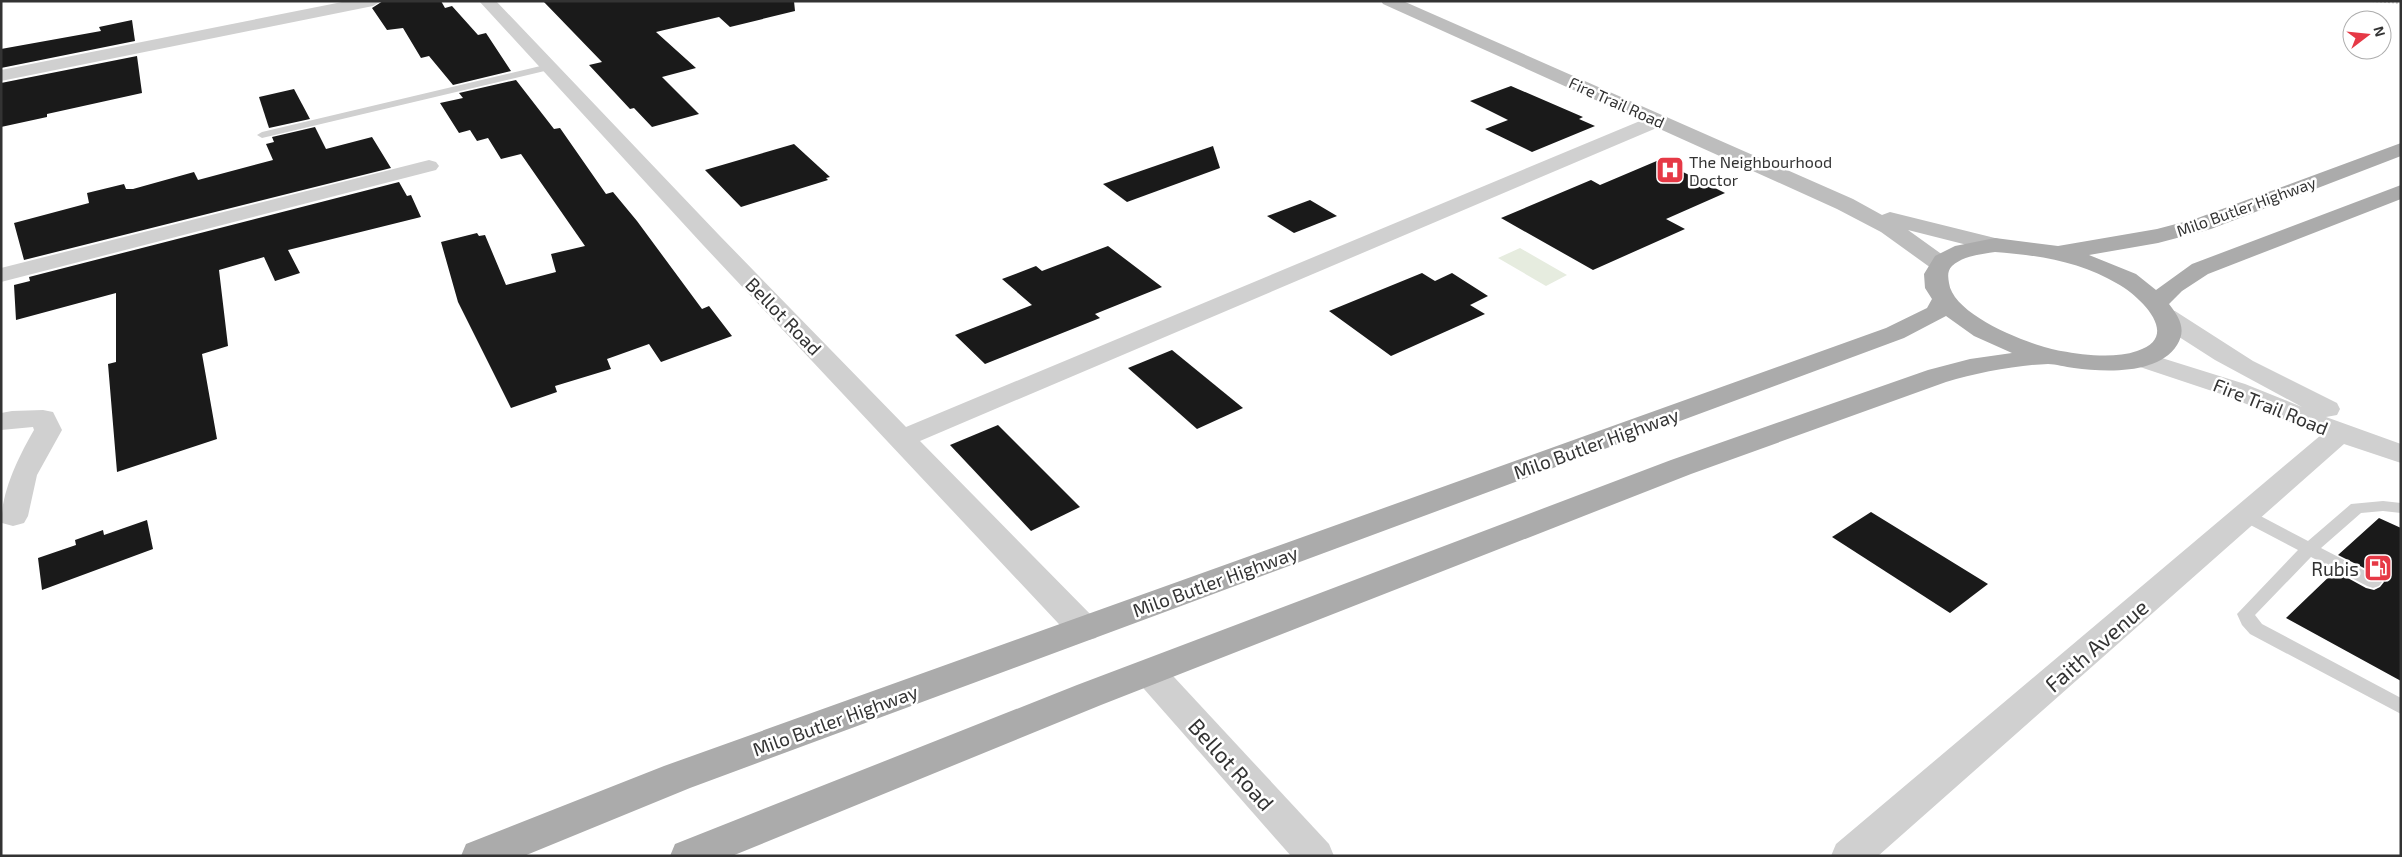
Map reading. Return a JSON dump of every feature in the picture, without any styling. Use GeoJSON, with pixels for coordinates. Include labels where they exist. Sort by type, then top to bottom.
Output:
{"type":"FeatureCollection","features":[{"type":"Feature","properties":{"kind":"main road","name":"Fire Trail Road"},"geometry":{"type":"LineString","coordinates":[[1388,1],[1845,204],[1889,227],[1939,263]]}},
{"type":"Feature","properties":{"kind":"main road","name":"Milo Butler Highway"},"geometry":{"type":"LineString","coordinates":[[2057,253],[2158,236],[2203,224],[2401,149]]}},
{"type":"Feature","properties":{"kind":"main road"},"geometry":{"type":"LineString","coordinates":[[2161,309],[2174,286],[2200,269],[2401,191]]}},
{"type":"Feature","properties":{"kind":"main road","name":"Fire Trail Road"},"geometry":{"type":"LineString","coordinates":[[1845,204],[1909,224],[1995,245]]}},
{"type":"Feature","properties":{"kind":"main road"},"geometry":{"type":"LineString","coordinates":[[1995,245],[2057,253],[2116,274],[2161,309],[2170,328],[2169,337],[2164,346],[2140,359],[2099,363],[2048,356],[2004,341],[1984,331],[1966,320],[1944,300],[1934,280],[1935,270],[1939,263],[1956,252],[1995,245]]}},
{"type":"Feature","properties":{"kind":"main road","name":"Milo Butler Highway"},"geometry":{"type":"LineString","coordinates":[[480,856],[677,778],[1895,333],[1936,313],[1944,300]]}},
{"type":"Feature","properties":{"kind":"main road"},"geometry":{"type":"LineString","coordinates":[[689,856],[1149,672],[1681,467],[1870,399],[1970,367],[2048,356]]}},
{"type":"Feature","properties":{"kind":"street"},"geometry":{"type":"LineString","coordinates":[[1,76],[373,1]]}},
{"type":"Feature","properties":{"kind":"street","name":"Bellot Road"},"geometry":{"type":"LineString","coordinates":[[487,1],[901,439],[1084,629]]}},
{"type":"Feature","properties":{"kind":"street"},"geometry":{"type":"LineString","coordinates":[[901,439],[1659,120]]}},
{"type":"Feature","properties":{"kind":"street"},"geometry":{"type":"LineString","coordinates":[[1,275],[430,166]]}},
{"type":"Feature","properties":{"kind":"street","name":"Fire Trail Road"},"geometry":{"type":"LineString","coordinates":[[2161,309],[2211,348],[2244,368],[2401,446]]}},
{"type":"Feature","properties":{"kind":"street","name":"Fire Trail Road"},"geometry":{"type":"LineString","coordinates":[[2140,359],[2236,390],[2340,433],[2401,454]]}},
{"type":"Feature","properties":{"kind":"street"},"geometry":{"type":"LineString","coordinates":[[1,422],[12,419],[43,418],[48,430],[23,474],[13,516]]}},
{"type":"Feature","properties":{"kind":"street","name":"Faith Avenue"},"geometry":{"type":"LineString","coordinates":[[1850,856],[2340,433]]}},
{"type":"Feature","properties":{"kind":"street","name":"Bellot Road"},"geometry":{"type":"LineString","coordinates":[[1149,672],[1315,856]]}},
{"type":"Feature","properties":{"kind":"lane"},"geometry":{"type":"LineString","coordinates":[[262,135],[549,68]]}},
{"type":"Feature","properties":{"kind":"lane"},"geometry":{"type":"LineString","coordinates":[[2401,508],[2383,506],[2357,508],[2309,549],[2246,614],[2248,620],[2256,629],[2401,707]]}},
{"type":"Feature","properties":{"kind":"lane"},"geometry":{"type":"LineString","coordinates":[[2245,515],[2373,582]]}},
{"type":"Feature","properties":{"kind":"path"},"geometry":{"type":"LineString","coordinates":[[2372,1],[2401,3]]}},
{"type":"Feature","properties":{"kind":"shaded area"},"geometry":{"type":"Polygon","coordinates":[[[1520,248],[1567,275],[1546,286],[1498,258],[1520,248]]]}},
{"type":"Feature","properties":{"kind":"building"},"geometry":{"type":"Polygon","coordinates":[[[383,1],[441,1],[445,8],[452,6],[478,35],[486,33],[511,71],[453,85],[429,56],[421,58],[403,28],[387,30],[372,8],[383,1]]]}},
{"type":"Feature","properties":{"kind":"building"},"geometry":{"type":"Polygon","coordinates":[[[543,1],[794,1],[795,11],[730,27],[719,17],[656,32],[696,68],[662,77],[699,114],[652,127],[634,108],[630,109],[589,65],[602,62],[543,1]]]}},
{"type":"Feature","properties":{"kind":"building"},"geometry":{"type":"Polygon","coordinates":[[[132,20],[135,41],[1,68],[1,49],[101,31],[99,27],[132,20]]]}},
{"type":"Feature","properties":{"kind":"building"},"geometry":{"type":"Polygon","coordinates":[[[137,56],[142,93],[47,114],[47,117],[1,127],[1,83],[137,56]]]}},
{"type":"Feature","properties":{"kind":"building"},"geometry":{"type":"Polygon","coordinates":[[[516,80],[554,129],[560,128],[606,194],[613,192],[637,221],[702,309],[709,306],[732,336],[661,362],[649,344],[607,359],[611,369],[555,386],[557,392],[511,408],[458,302],[441,242],[477,233],[479,236],[485,235],[506,285],[556,272],[551,254],[585,246],[521,154],[501,159],[488,138],[477,141],[470,130],[459,133],[440,103],[463,98],[459,93],[516,80]]]}},
{"type":"Feature","properties":{"kind":"building"},"geometry":{"type":"Polygon","coordinates":[[[1511,86],[1583,117],[1579,119],[1595,126],[1532,152],[1485,129],[1508,120],[1470,101],[1511,86]]]}},
{"type":"Feature","properties":{"kind":"building"},"geometry":{"type":"Polygon","coordinates":[[[294,89],[310,119],[269,128],[259,97],[294,89]]]}},
{"type":"Feature","properties":{"kind":"building"},"geometry":{"type":"Polygon","coordinates":[[[315,127],[326,149],[372,137],[391,168],[24,260],[14,223],[89,203],[87,193],[124,184],[126,189],[133,189],[194,172],[198,180],[273,160],[266,144],[274,142],[272,137],[315,127]]]}},
{"type":"Feature","properties":{"kind":"building"},"geometry":{"type":"Polygon","coordinates":[[[794,144],[830,177],[826,178],[828,180],[741,207],[705,170],[794,144]]]}},
{"type":"Feature","properties":{"kind":"building"},"geometry":{"type":"Polygon","coordinates":[[[1213,146],[1220,168],[1127,202],[1103,184],[1213,146]]]}},
{"type":"Feature","properties":{"kind":"building"},"geometry":{"type":"Polygon","coordinates":[[[1659,160],[1725,193],[1666,219],[1685,229],[1593,270],[1501,218],[1591,180],[1600,185],[1659,160]]]}},
{"type":"Feature","properties":{"kind":"building"},"geometry":{"type":"Polygon","coordinates":[[[399,182],[407,196],[411,195],[421,217],[288,250],[300,273],[275,281],[264,257],[219,270],[228,346],[202,354],[217,439],[117,472],[108,364],[116,362],[116,293],[16,320],[14,285],[30,281],[29,277],[399,182]]]}},
{"type":"Feature","properties":{"kind":"building"},"geometry":{"type":"Polygon","coordinates":[[[1310,200],[1337,216],[1294,233],[1267,216],[1310,200]]]}},
{"type":"Feature","properties":{"kind":"building"},"geometry":{"type":"Polygon","coordinates":[[[1108,246],[1162,287],[1095,314],[1100,318],[985,364],[955,335],[1032,305],[1002,279],[1036,266],[1042,271],[1108,246]]]}},
{"type":"Feature","properties":{"kind":"building"},"geometry":{"type":"Polygon","coordinates":[[[1422,273],[1435,281],[1452,273],[1488,296],[1470,305],[1485,314],[1391,356],[1329,311],[1422,273]]]}},
{"type":"Feature","properties":{"kind":"building"},"geometry":{"type":"Polygon","coordinates":[[[1172,350],[1243,408],[1197,429],[1128,368],[1172,350]]]}},
{"type":"Feature","properties":{"kind":"building"},"geometry":{"type":"Polygon","coordinates":[[[998,425],[1080,507],[1031,531],[950,445],[998,425]]]}},
{"type":"Feature","properties":{"kind":"building"},"geometry":{"type":"Polygon","coordinates":[[[1871,512],[1988,584],[1950,613],[1832,537],[1871,512]]]}},
{"type":"Feature","properties":{"kind":"building"},"geometry":{"type":"Polygon","coordinates":[[[2379,518],[2401,528],[2401,681],[2286,618],[2335,571],[2366,588],[2374,590],[2380,587],[2384,582],[2380,576],[2338,555],[2379,518]]]}},
{"type":"Feature","properties":{"kind":"building"},"geometry":{"type":"Polygon","coordinates":[[[147,520],[153,549],[42,590],[38,558],[76,545],[75,540],[103,530],[104,535],[147,520]]]}},
{"type":"Feature","properties":{"kind":"place","name":"The Neighbourhood Doctor"},"geometry":{"type":"Point","coordinates":[1670,170]}},
{"type":"Feature","properties":{"kind":"place","name":"Rubis"},"geometry":{"type":"Point","coordinates":[2378,568]}}]}
